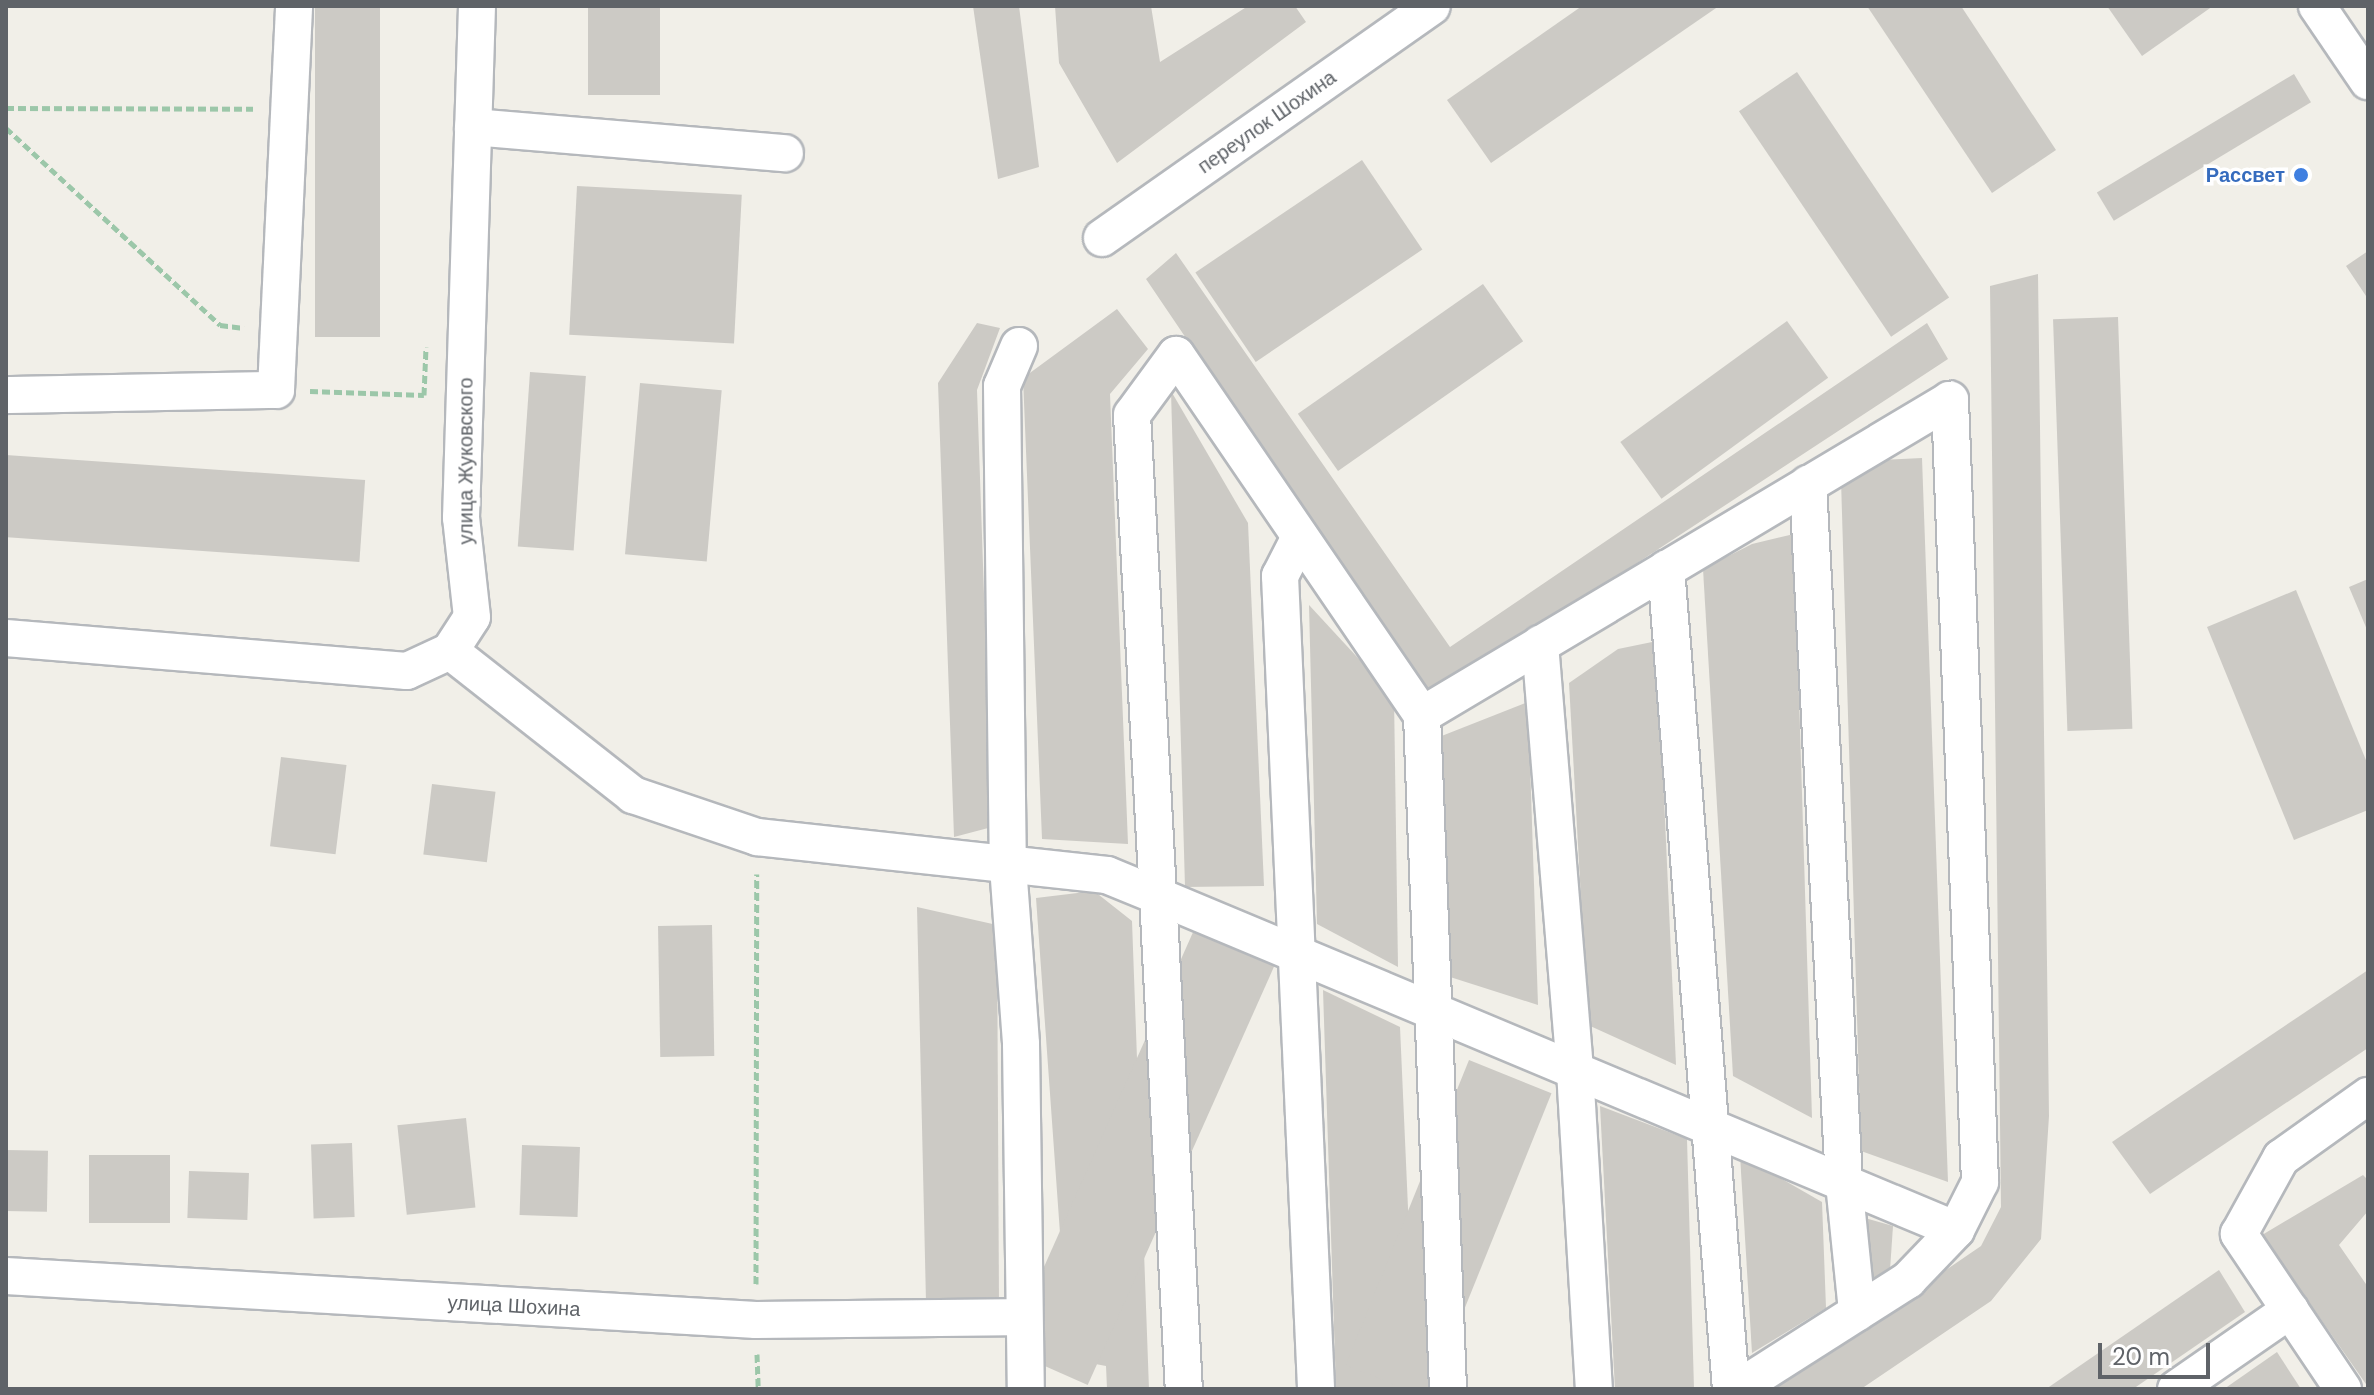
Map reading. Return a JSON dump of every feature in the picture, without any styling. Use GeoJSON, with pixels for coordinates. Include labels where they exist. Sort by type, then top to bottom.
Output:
{"type":"FeatureCollection","features":[{"type":"Feature","properties":{"kind":"street"},"geometry":{"type":"LineString","coordinates":[[6,395],[276,390],[294,6]]}},
{"type":"Feature","properties":{"kind":"street","name":"улица Жуковского"},"geometry":{"type":"LineString","coordinates":[[450,651],[472,617],[461,518],[477,6]]}},
{"type":"Feature","properties":{"kind":"street","name":"переулок Шохина"},"geometry":{"type":"LineString","coordinates":[[1102,238],[1432,6]]}},
{"type":"Feature","properties":{"kind":"street"},"geometry":{"type":"LineString","coordinates":[[2317,6],[2368,81]]}},
{"type":"Feature","properties":{"kind":"street"},"geometry":{"type":"LineString","coordinates":[[473,127],[785,153]]}},
{"type":"Feature","properties":{"kind":"street"},"geometry":{"type":"LineString","coordinates":[[1019,346],[1002,386],[1008,866],[1021,1044],[1022,1317],[1026,1389]]}},
{"type":"Feature","properties":{"kind":"street"},"geometry":{"type":"LineString","coordinates":[[1184,1389],[1132,415],[1176,355],[1422,715],[1430,1010],[1448,1389]]}},
{"type":"Feature","properties":{"kind":"street"},"geometry":{"type":"LineString","coordinates":[[1422,715],[1808,484],[1950,400],[1980,1182],[1956,1230],[1908,1280],[1734,1389],[1707,1126],[1666,569]]}},
{"type":"Feature","properties":{"kind":"street"},"geometry":{"type":"LineString","coordinates":[[1808,484],[1844,1183],[1857,1312]]}},
{"type":"Feature","properties":{"kind":"street"},"geometry":{"type":"LineString","coordinates":[[1300,537],[1280,576],[1316,1389]]}},
{"type":"Feature","properties":{"kind":"street"},"geometry":{"type":"LineString","coordinates":[[6,638],[407,671],[450,651],[633,795],[757,837],[1107,875],[1956,1230]]}},
{"type":"Feature","properties":{"kind":"street"},"geometry":{"type":"LineString","coordinates":[[1540,644],[1575,1071],[1594,1389]]}},
{"type":"Feature","properties":{"kind":"street"},"geometry":{"type":"LineString","coordinates":[[2343,1389],[2239,1234],[2281,1158],[2368,1096]]}},
{"type":"Feature","properties":{"kind":"street","name":"улица Шохина"},"geometry":{"type":"LineString","coordinates":[[6,1276],[756,1320],[1022,1317]]}},
{"type":"Feature","properties":{"kind":"street"},"geometry":{"type":"LineString","coordinates":[[2176,1389],[2290,1310]]}},
{"type":"Feature","properties":{"kind":"path"},"geometry":{"type":"LineString","coordinates":[[6,108],[288,109]]}},
{"type":"Feature","properties":{"kind":"path"},"geometry":{"type":"LineString","coordinates":[[6,128],[220,325],[277,331]]}},
{"type":"Feature","properties":{"kind":"path"},"geometry":{"type":"LineString","coordinates":[[276,390],[424,395],[427,333]]}},
{"type":"Feature","properties":{"kind":"path"},"geometry":{"type":"LineString","coordinates":[[757,837],[758,1389]]}},
{"type":"Feature","properties":{"kind":"building"},"geometry":{"type":"Polygon","coordinates":[[[315,6],[380,6],[380,337],[315,337],[315,6]]]}},
{"type":"Feature","properties":{"kind":"building"},"geometry":{"type":"Polygon","coordinates":[[[588,6],[660,6],[660,95],[588,95],[588,6]]]}},
{"type":"Feature","properties":{"kind":"building"},"geometry":{"type":"Polygon","coordinates":[[[973,6],[1019,6],[1039,167],[998,179],[973,6]]]}},
{"type":"Feature","properties":{"kind":"building"},"geometry":{"type":"Polygon","coordinates":[[[1055,6],[1151,6],[1160,62],[1248,6],[1295,6],[1306,22],[1117,163],[1059,63],[1055,6]]]}},
{"type":"Feature","properties":{"kind":"building"},"geometry":{"type":"Polygon","coordinates":[[[1582,6],[1719,6],[1491,163],[1447,100],[1582,6]]]}},
{"type":"Feature","properties":{"kind":"building"},"geometry":{"type":"Polygon","coordinates":[[[1867,6],[1961,6],[2056,150],[1992,193],[1867,6]]]}},
{"type":"Feature","properties":{"kind":"building"},"geometry":{"type":"Polygon","coordinates":[[[2107,6],[2213,6],[2142,56],[2107,6]]]}},
{"type":"Feature","properties":{"kind":"building"},"geometry":{"type":"Polygon","coordinates":[[[1797,72],[1949,297],[1891,337],[1739,111],[1797,72]]]}},
{"type":"Feature","properties":{"kind":"building"},"geometry":{"type":"Polygon","coordinates":[[[2294,74],[2311,102],[2114,221],[2097,192],[2294,74]]]}},
{"type":"Feature","properties":{"kind":"building"},"geometry":{"type":"Polygon","coordinates":[[[1362,160],[1422,250],[1256,362],[1195,272],[1362,160]]]}},
{"type":"Feature","properties":{"kind":"building"},"geometry":{"type":"Polygon","coordinates":[[[577,186],[742,195],[734,343],[569,335],[577,186]]]}},
{"type":"Feature","properties":{"kind":"building"},"geometry":{"type":"Polygon","coordinates":[[[2368,251],[2368,299],[2346,266],[2368,251]]]}},
{"type":"Feature","properties":{"kind":"building"},"geometry":{"type":"Polygon","coordinates":[[[1176,253],[1450,647],[1927,323],[1948,359],[1430,699],[1146,279],[1176,253]]]}},
{"type":"Feature","properties":{"kind":"building"},"geometry":{"type":"Polygon","coordinates":[[[2038,274],[2049,1116],[2041,1239],[1991,1301],[1861,1389],[1772,1389],[1981,1246],[2001,1207],[1990,286],[2038,274]]]}},
{"type":"Feature","properties":{"kind":"building"},"geometry":{"type":"Polygon","coordinates":[[[1483,284],[1523,341],[1338,471],[1298,414],[1483,284]]]}},
{"type":"Feature","properties":{"kind":"building"},"geometry":{"type":"Polygon","coordinates":[[[1117,309],[1148,349],[1110,394],[1128,844],[1042,839],[1023,378],[1117,309]]]}},
{"type":"Feature","properties":{"kind":"building"},"geometry":{"type":"Polygon","coordinates":[[[2118,317],[2132,729],[2067,731],[2053,319],[2118,317]]]}},
{"type":"Feature","properties":{"kind":"building"},"geometry":{"type":"Polygon","coordinates":[[[1787,321],[1828,378],[1661,499],[1620,442],[1787,321]]]}},
{"type":"Feature","properties":{"kind":"building"},"geometry":{"type":"Polygon","coordinates":[[[977,323],[1000,328],[977,390],[992,827],[954,837],[938,383],[977,323]]]}},
{"type":"Feature","properties":{"kind":"building"},"geometry":{"type":"Polygon","coordinates":[[[530,372],[586,376],[574,550],[518,547],[530,372]]]}},
{"type":"Feature","properties":{"kind":"building"},"geometry":{"type":"Polygon","coordinates":[[[640,383],[722,390],[707,561],[625,554],[640,383]]]}},
{"type":"Feature","properties":{"kind":"building"},"geometry":{"type":"Polygon","coordinates":[[[1171,391],[1248,523],[1264,886],[1185,887],[1171,391]]]}},
{"type":"Feature","properties":{"kind":"building"},"geometry":{"type":"Polygon","coordinates":[[[6,455],[365,480],[359,562],[6,537],[6,455]]]}},
{"type":"Feature","properties":{"kind":"building"},"geometry":{"type":"Polygon","coordinates":[[[1922,458],[1948,1182],[1861,1151],[1841,480],[1881,460],[1922,458]]]}},
{"type":"Feature","properties":{"kind":"building"},"geometry":{"type":"Polygon","coordinates":[[[1794,534],[1812,1118],[1733,1076],[1703,569],[1752,544],[1794,534]]]}},
{"type":"Feature","properties":{"kind":"building"},"geometry":{"type":"Polygon","coordinates":[[[2368,579],[2368,632],[2349,587],[2368,579]]]}},
{"type":"Feature","properties":{"kind":"building"},"geometry":{"type":"Polygon","coordinates":[[[2296,590],[2368,765],[2368,810],[2294,840],[2207,627],[2296,590]]]}},
{"type":"Feature","properties":{"kind":"building"},"geometry":{"type":"Polygon","coordinates":[[[1309,605],[1394,697],[1398,967],[1317,924],[1309,605]]]}},
{"type":"Feature","properties":{"kind":"building"},"geometry":{"type":"Polygon","coordinates":[[[1657,641],[1676,1065],[1588,1025],[1569,683],[1618,649],[1657,641]]]}},
{"type":"Feature","properties":{"kind":"building"},"geometry":{"type":"Polygon","coordinates":[[[1528,702],[1538,1005],[1447,976],[1434,739],[1528,702]]]}},
{"type":"Feature","properties":{"kind":"building"},"geometry":{"type":"Polygon","coordinates":[[[281,757],[347,765],[336,854],[270,846],[281,757]]]}},
{"type":"Feature","properties":{"kind":"building"},"geometry":{"type":"Polygon","coordinates":[[[432,784],[496,792],[487,862],[423,854],[432,784]]]}},
{"type":"Feature","properties":{"kind":"building"},"geometry":{"type":"Polygon","coordinates":[[[1094,891],[1132,921],[1149,1389],[1107,1389],[1106,1366],[1069,1359],[1036,898],[1094,891]]]}},
{"type":"Feature","properties":{"kind":"building"},"geometry":{"type":"Polygon","coordinates":[[[917,907],[997,925],[999,1306],[926,1302],[917,907]]]}},
{"type":"Feature","properties":{"kind":"building"},"geometry":{"type":"Polygon","coordinates":[[[712,925],[714,1056],[660,1057],[658,926],[712,925]]]}},
{"type":"Feature","properties":{"kind":"building"},"geometry":{"type":"Polygon","coordinates":[[[1194,930],[1274,966],[1088,1385],[1007,1349],[1194,930]]]}},
{"type":"Feature","properties":{"kind":"building"},"geometry":{"type":"Polygon","coordinates":[[[2368,970],[2368,1048],[2150,1194],[2112,1142],[2368,970]]]}},
{"type":"Feature","properties":{"kind":"building"},"geometry":{"type":"Polygon","coordinates":[[[1323,990],[1400,1027],[1416,1389],[1336,1389],[1323,990]]]}},
{"type":"Feature","properties":{"kind":"building"},"geometry":{"type":"Polygon","coordinates":[[[1469,1060],[1552,1093],[1432,1389],[1405,1389],[1346,1365],[1469,1060]]]}},
{"type":"Feature","properties":{"kind":"building"},"geometry":{"type":"Polygon","coordinates":[[[1600,1106],[1687,1139],[1694,1389],[1615,1389],[1600,1106]]]}},
{"type":"Feature","properties":{"kind":"building"},"geometry":{"type":"Polygon","coordinates":[[[466,1118],[475,1208],[407,1215],[397,1125],[466,1118]]]}},
{"type":"Feature","properties":{"kind":"building"},"geometry":{"type":"Polygon","coordinates":[[[352,1143],[355,1217],[314,1218],[311,1144],[352,1143]]]}},
{"type":"Feature","properties":{"kind":"building"},"geometry":{"type":"Polygon","coordinates":[[[522,1145],[580,1147],[578,1217],[520,1215],[522,1145]]]}},
{"type":"Feature","properties":{"kind":"building"},"geometry":{"type":"Polygon","coordinates":[[[6,1150],[48,1151],[47,1212],[6,1211],[6,1150]]]}},
{"type":"Feature","properties":{"kind":"building"},"geometry":{"type":"Polygon","coordinates":[[[89,1155],[170,1155],[170,1223],[89,1223],[89,1155]]]}},
{"type":"Feature","properties":{"kind":"building"},"geometry":{"type":"Polygon","coordinates":[[[1740,1155],[1822,1202],[1826,1308],[1752,1353],[1740,1155]]]}},
{"type":"Feature","properties":{"kind":"building"},"geometry":{"type":"Polygon","coordinates":[[[189,1171],[249,1173],[247,1220],[187,1218],[189,1171]]]}},
{"type":"Feature","properties":{"kind":"building"},"geometry":{"type":"Polygon","coordinates":[[[2363,1175],[2368,1180],[2368,1211],[2339,1245],[2368,1287],[2368,1387],[2262,1235],[2363,1175]]]}},
{"type":"Feature","properties":{"kind":"building"},"geometry":{"type":"Polygon","coordinates":[[[1865,1218],[1893,1226],[1890,1270],[1872,1280],[1865,1218]]]}},
{"type":"Feature","properties":{"kind":"building"},"geometry":{"type":"Polygon","coordinates":[[[2219,1270],[2245,1312],[2133,1389],[2046,1389],[2219,1270]]]}},
{"type":"Feature","properties":{"kind":"building"},"geometry":{"type":"Polygon","coordinates":[[[2277,1352],[2301,1389],[2224,1389],[2277,1352]]]}},
{"type":"Feature","properties":{"kind":"place","name":"Рассвет"},"geometry":{"type":"Point","coordinates":[2301,175]}}]}
